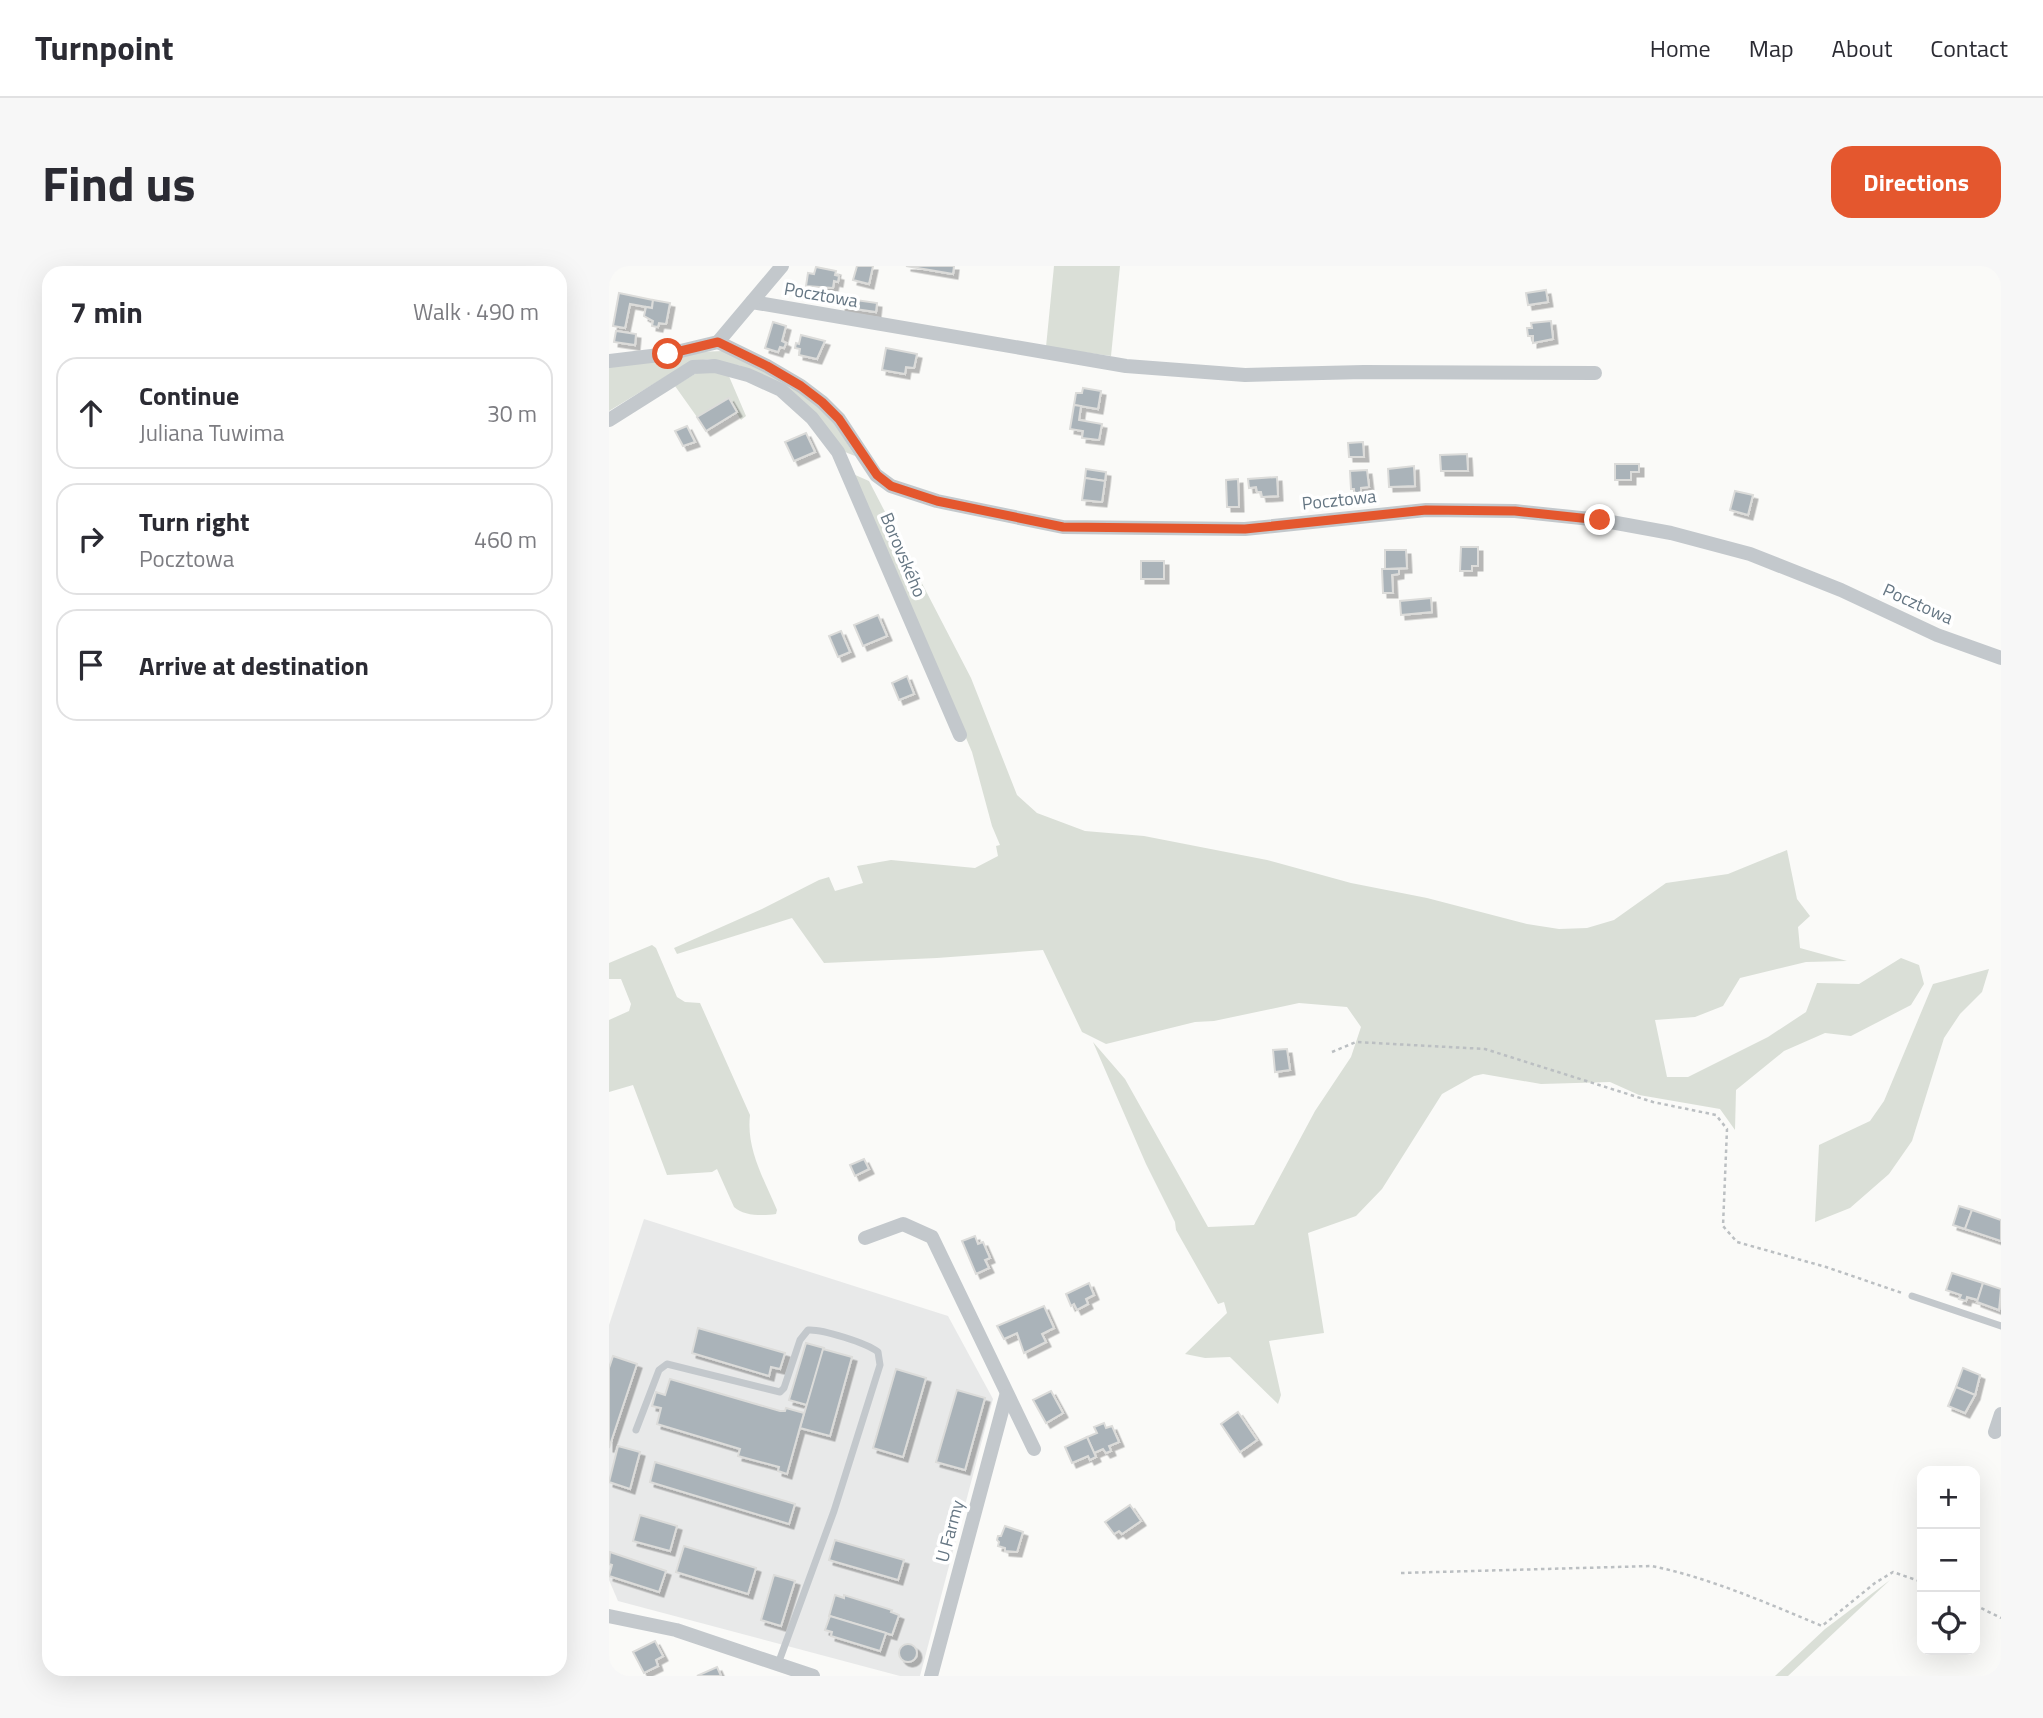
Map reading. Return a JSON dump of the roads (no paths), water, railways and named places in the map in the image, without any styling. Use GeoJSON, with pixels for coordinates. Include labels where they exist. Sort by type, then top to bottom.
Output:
{"type":"FeatureCollection","features":[{"type":"Feature","properties":{"kind":"street"},"geometry":{"type":"LineString","coordinates":[[609,361],[668,354],[718,342],[782,266]]}},
{"type":"Feature","properties":{"kind":"street","name":"Pocztowa"},"geometry":{"type":"LineString","coordinates":[[752,302],[1126,366],[1245,375],[1364,372],[1595,373]]}},
{"type":"Feature","properties":{"kind":"street","name":"Pocztowa"},"geometry":{"type":"LineString","coordinates":[[718,342],[767,366],[822,402],[839,419],[877,475],[891,486],[937,501],[1063,527],[1245,529],[1426,510],[1515,511],[1600,520],[1671,533],[1750,554],[1841,590],[1937,635],[2001,658]]}},
{"type":"Feature","properties":{"kind":"street","name":"Borovského"},"geometry":{"type":"LineString","coordinates":[[609,420],[693,367],[715,366],[748,375],[781,390],[789,397],[812,418],[838,452],[960,735]]}},
{"type":"Feature","properties":{"kind":"street"},"geometry":{"type":"LineString","coordinates":[[865,1238],[903,1224],[932,1237],[1034,1450]]}},
{"type":"Feature","properties":{"kind":"street","name":"U Farmy"},"geometry":{"type":"LineString","coordinates":[[931,1676],[1006,1396]]}},
{"type":"Feature","properties":{"kind":"street"},"geometry":{"type":"LineString","coordinates":[[1995,1432],[2001,1414]]}},
{"type":"Feature","properties":{"kind":"street"},"geometry":{"type":"LineString","coordinates":[[609,1616],[676,1630],[813,1676]]}},
{"type":"Feature","properties":{"kind":"lane"},"geometry":{"type":"LineString","coordinates":[[1912,1296],[2001,1326]]}},
{"type":"Feature","properties":{"kind":"lane"},"geometry":{"type":"LineString","coordinates":[[636,1430],[659,1370],[667,1364],[780,1392],[784,1388],[800,1340],[808,1330],[869,1346],[878,1352],[880,1365],[834,1511],[778,1664]]}}]}
